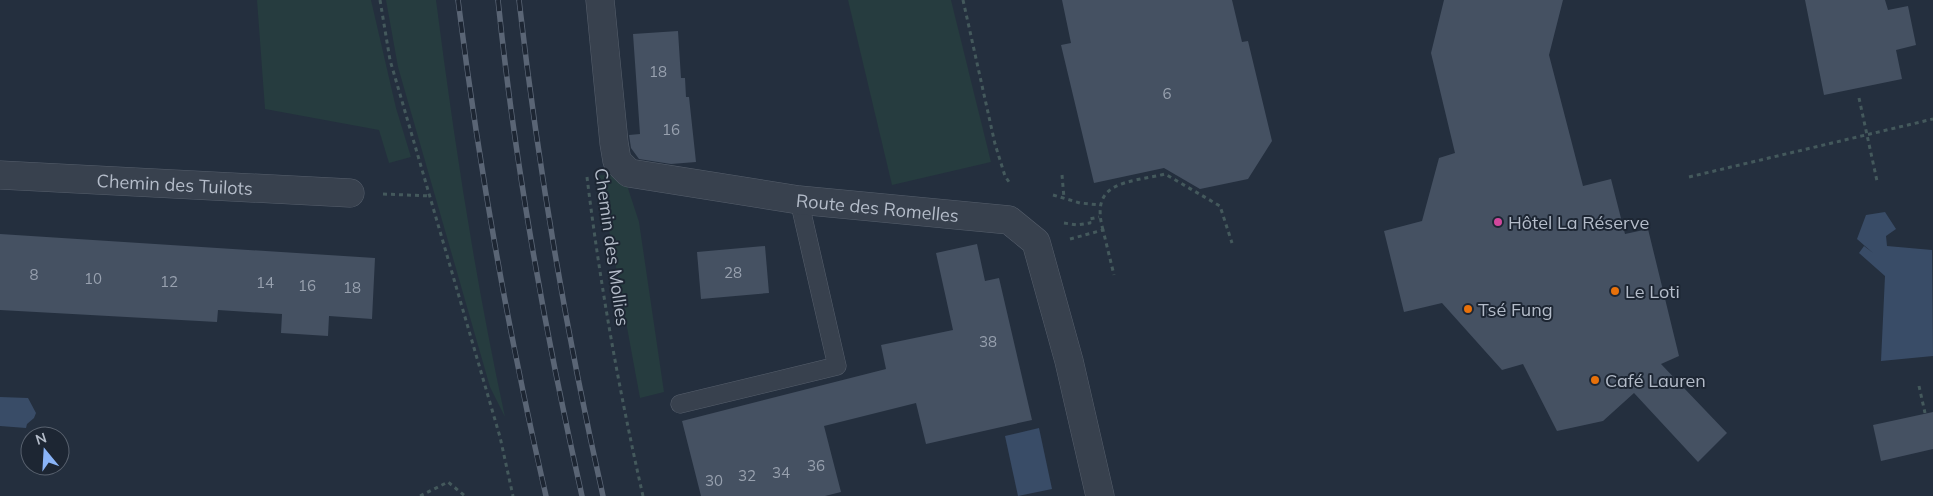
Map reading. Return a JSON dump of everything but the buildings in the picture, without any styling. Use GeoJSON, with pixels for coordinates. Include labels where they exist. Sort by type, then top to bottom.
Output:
{"type":"FeatureCollection","features":[{"type":"Feature","properties":{"kind":"street","name":"Route des Romelles"},"geometry":{"type":"LineString","coordinates":[[600,0],[610,116],[617,161],[629,173],[799,200],[1009,220],[1036,242],[1069,361],[1100,496]]}},
{"type":"Feature","properties":{"kind":"street","name":"Chemin des Tuilots"},"geometry":{"type":"LineString","coordinates":[[0,175],[350,193]]}},
{"type":"Feature","properties":{"kind":"lane"},"geometry":{"type":"LineString","coordinates":[[680,404],[837,366],[799,200]]}},
{"type":"Feature","properties":{"kind":"path"},"geometry":{"type":"LineString","coordinates":[[380,0],[390,60],[500,437],[512,495],[508,496]]}},
{"type":"Feature","properties":{"kind":"path"},"geometry":{"type":"LineString","coordinates":[[963,0],[995,144],[1005,176],[1016,192]]}},
{"type":"Feature","properties":{"kind":"path"},"geometry":{"type":"LineString","coordinates":[[1859,98],[1877,181]]}},
{"type":"Feature","properties":{"kind":"path"},"geometry":{"type":"LineString","coordinates":[[1690,177],[1933,119]]}},
{"type":"Feature","properties":{"kind":"path","name":"Chemin des Mollies"},"geometry":{"type":"LineString","coordinates":[[586,174],[623,406],[643,496]]}},
{"type":"Feature","properties":{"kind":"path"},"geometry":{"type":"LineString","coordinates":[[1114,275],[1099,216],[1101,197],[1110,188],[1166,174],[1220,206],[1232,243]]}},
{"type":"Feature","properties":{"kind":"path"},"geometry":{"type":"LineString","coordinates":[[1062,175],[1061,187],[1064,198]]}},
{"type":"Feature","properties":{"kind":"path"},"geometry":{"type":"LineString","coordinates":[[350,193],[430,196]]}},
{"type":"Feature","properties":{"kind":"path"},"geometry":{"type":"LineString","coordinates":[[1053,195],[1100,205]]}},
{"type":"Feature","properties":{"kind":"path"},"geometry":{"type":"LineString","coordinates":[[1055,220],[1077,225],[1090,223],[1089,219],[1099,216]]}},
{"type":"Feature","properties":{"kind":"path"},"geometry":{"type":"LineString","coordinates":[[1038,247],[1103,230]]}},
{"type":"Feature","properties":{"kind":"path"},"geometry":{"type":"LineString","coordinates":[[1919,386],[1925,413]]}},
{"type":"Feature","properties":{"kind":"path"},"geometry":{"type":"LineString","coordinates":[[420,496],[448,482],[465,496]]}},
{"type":"Feature","properties":{"kind":"green space"},"geometry":{"type":"Polygon","coordinates":[[[257,0],[371,0],[396,108],[411,157],[389,163],[379,130],[265,109],[257,0]]]}},
{"type":"Feature","properties":{"kind":"green space"},"geometry":{"type":"Polygon","coordinates":[[[386,0],[436,0],[466,209],[505,417],[490,387],[398,67],[386,0]]]}},
{"type":"Feature","properties":{"kind":"green space"},"geometry":{"type":"Polygon","coordinates":[[[848,0],[951,0],[991,162],[892,185],[848,0]]]}},
{"type":"Feature","properties":{"kind":"green space"},"geometry":{"type":"Polygon","coordinates":[[[599,175],[624,176],[639,222],[664,392],[640,398],[599,175]]]}},
{"type":"Feature","properties":{"kind":"water"},"geometry":{"type":"Polygon","coordinates":[[[1885,212],[1896,229],[1886,236],[1887,246],[1932,250],[1933,356],[1881,361],[1885,276],[1859,253],[1864,246],[1873,253],[1857,239],[1866,215],[1885,212]]]}},
{"type":"Feature","properties":{"kind":"water"},"geometry":{"type":"Polygon","coordinates":[[[0,397],[28,398],[36,413],[26,426],[20,428],[0,426],[0,397]]]}},
{"type":"Feature","properties":{"kind":"water"},"geometry":{"type":"Polygon","coordinates":[[[1039,428],[1052,489],[1018,496],[1005,436],[1039,428]]]}},
{"type":"Feature","properties":{"kind":"railway"},"geometry":{"type":"LineString","coordinates":[[458,0],[485,187],[519,373],[546,496]]}},
{"type":"Feature","properties":{"kind":"railway"},"geometry":{"type":"LineString","coordinates":[[498,0],[513,125],[532,249],[582,496]]}},
{"type":"Feature","properties":{"kind":"railway"},"geometry":{"type":"LineString","coordinates":[[519,0],[535,125],[554,249],[577,373],[603,496]]}},
{"type":"Feature","properties":{"kind":"place","name":"Hôtel La Réserve"},"geometry":{"type":"Point","coordinates":[1498,222]}},
{"type":"Feature","properties":{"kind":"place","name":"Le Loti"},"geometry":{"type":"Point","coordinates":[1615,291]}},
{"type":"Feature","properties":{"kind":"place","name":"Tsé Fung"},"geometry":{"type":"Point","coordinates":[1468,309]}},
{"type":"Feature","properties":{"kind":"place","name":"Café Lauren"},"geometry":{"type":"Point","coordinates":[1595,380]}}]}
